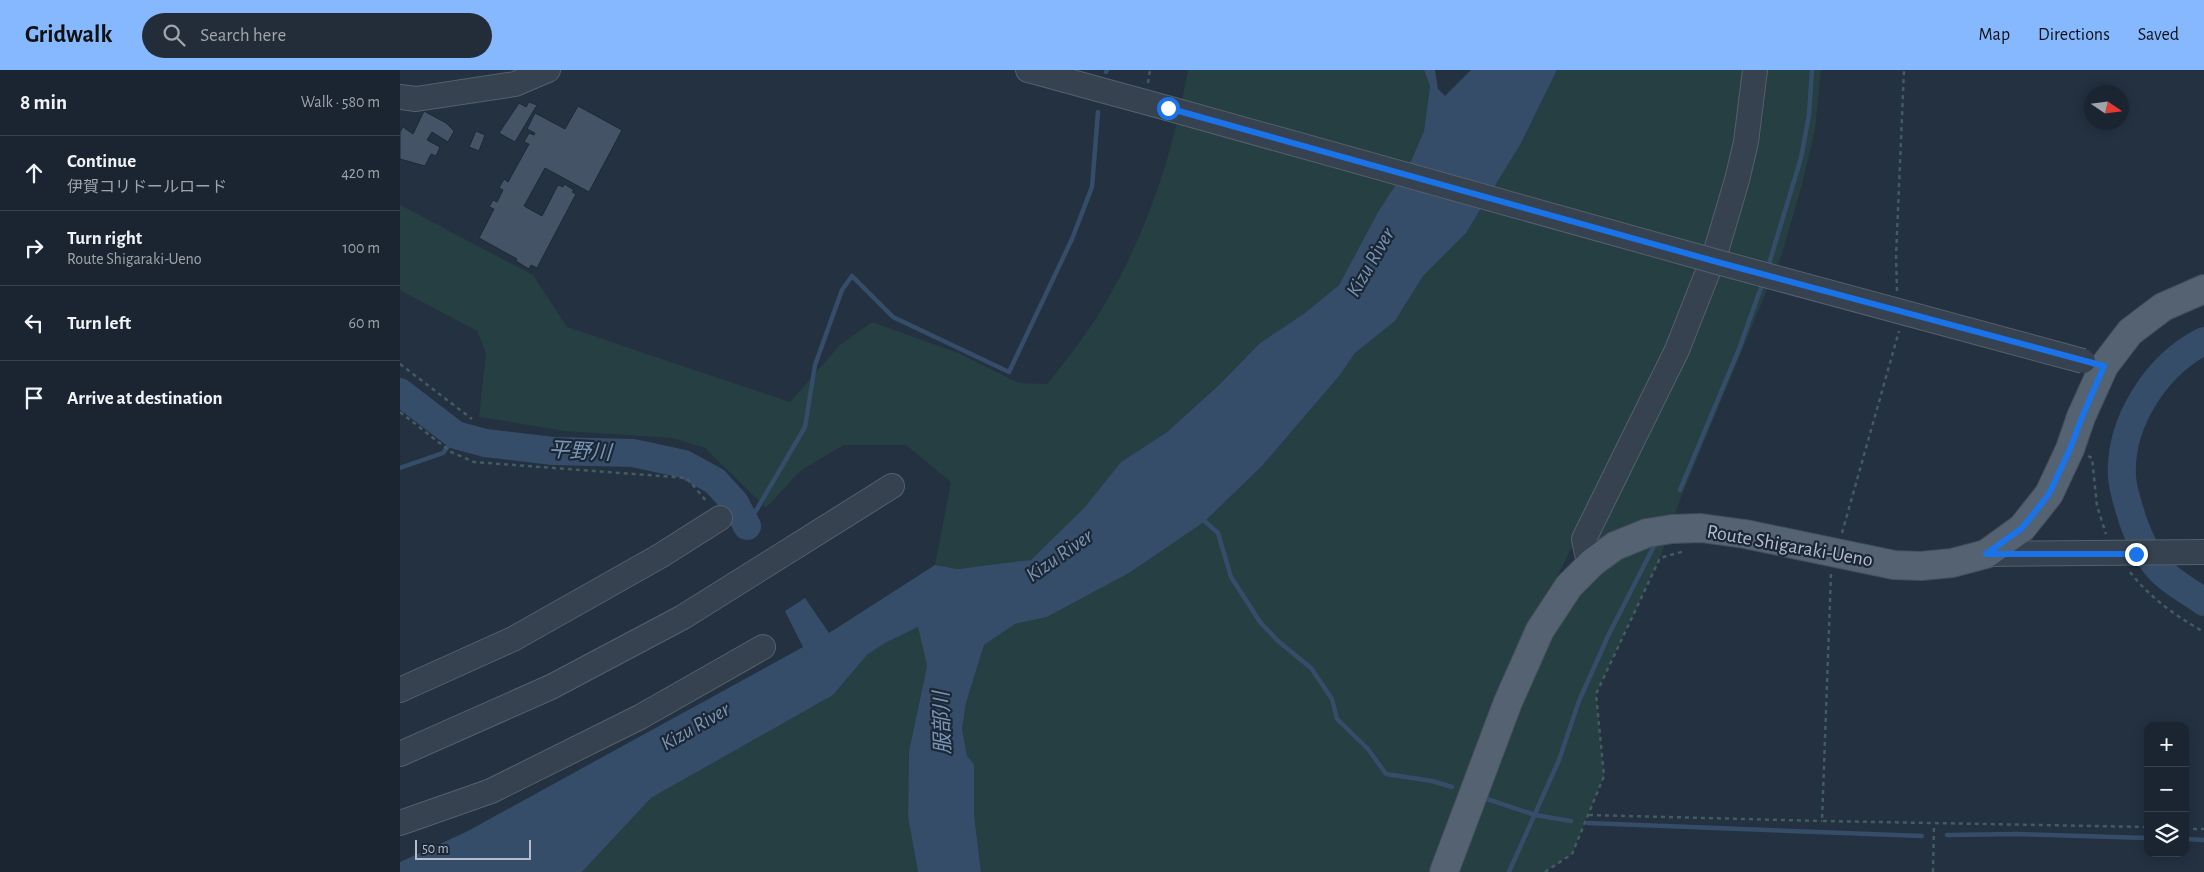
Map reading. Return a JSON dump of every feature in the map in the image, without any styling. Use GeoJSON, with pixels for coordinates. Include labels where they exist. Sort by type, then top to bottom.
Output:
{"type":"FeatureCollection","features":[{"type":"Feature","properties":{"kind":"main road","name":"Route Shigaraki-Ueno"},"geometry":{"type":"LineString","coordinates":[[1444,872],[1505,711],[1540,630],[1569,586],[1593,562],[1615,546],[1647,533],[1672,529],[1701,528],[1723,530],[1894,565],[1920,566],[1952,563],[1986,554],[2022,528],[2049,494],[2070,449],[2082,417],[2094,364],[2136,327],[2163,307],[2204,289]]}},
{"type":"Feature","properties":{"kind":"street"},"geometry":{"type":"LineString","coordinates":[[400,96],[416,99],[515,84],[548,70]]}},
{"type":"Feature","properties":{"kind":"street"},"geometry":{"type":"LineString","coordinates":[[1028,70],[1721,263],[2094,364]]}},
{"type":"Feature","properties":{"kind":"street"},"geometry":{"type":"LineString","coordinates":[[1593,562],[1587,554],[1584,539],[1677,350],[1716,250],[1738,180],[1746,142],[1755,70]]}},
{"type":"Feature","properties":{"kind":"street"},"geometry":{"type":"LineString","coordinates":[[400,754],[551,688],[683,617],[892,486]]}},
{"type":"Feature","properties":{"kind":"street"},"geometry":{"type":"LineString","coordinates":[[400,690],[513,639],[660,556],[720,518]]}},
{"type":"Feature","properties":{"kind":"street"},"geometry":{"type":"LineString","coordinates":[[1986,554],[2204,552]]}},
{"type":"Feature","properties":{"kind":"street"},"geometry":{"type":"LineString","coordinates":[[400,823],[500,787],[640,717],[763,646]]}},
{"type":"Feature","properties":{"kind":"path"},"geometry":{"type":"LineString","coordinates":[[1897,295],[1896,256],[1904,70]]}},
{"type":"Feature","properties":{"kind":"path"},"geometry":{"type":"LineString","coordinates":[[1822,821],[1832,563],[1899,334],[1898,325]]}},
{"type":"Feature","properties":{"kind":"path"},"geometry":{"type":"LineString","coordinates":[[400,364],[472,419]]}},
{"type":"Feature","properties":{"kind":"path"},"geometry":{"type":"LineString","coordinates":[[400,412],[451,452],[474,462],[688,478],[720,518]]}},
{"type":"Feature","properties":{"kind":"path"},"geometry":{"type":"LineString","coordinates":[[1545,872],[1572,854],[1604,776],[1596,694],[1660,558],[1688,550]]}},
{"type":"Feature","properties":{"kind":"path"},"geometry":{"type":"LineString","coordinates":[[1588,815],[1934,825],[2144,828]]}},
{"type":"Feature","properties":{"kind":"path"},"geometry":{"type":"LineString","coordinates":[[1932,872],[1934,825]]}},
{"type":"Feature","properties":{"kind":"path"},"geometry":{"type":"LineString","coordinates":[[2189,828],[2204,829]]}},
{"type":"Feature","properties":{"kind":"green space"},"geometry":{"type":"Polygon","coordinates":[[[1188,70],[1424,70],[1430,86],[1424,131],[1411,161],[1378,212],[1339,285],[1305,313],[1260,343],[1219,385],[1167,432],[1121,462],[1085,507],[1031,561],[958,569],[935,565],[951,482],[906,445],[844,445],[800,471],[766,508],[705,448],[672,438],[564,431],[479,417],[486,353],[477,331],[400,290],[400,205],[533,275],[567,327],[790,402],[840,345],[872,322],[958,353],[1019,383],[1047,384],[1093,323],[1127,264],[1141,233],[1164,169],[1188,70]]]}},
{"type":"Feature","properties":{"kind":"green space"},"geometry":{"type":"Polygon","coordinates":[[[1557,70],[1747,70],[1740,135],[1693,294],[1586,520],[1539,612],[1436,872],[981,872],[974,814],[974,764],[967,756],[962,729],[966,703],[984,645],[1015,624],[1047,617],[1129,573],[1204,522],[1262,466],[1340,375],[1355,353],[1395,321],[1423,276],[1466,233],[1520,145],[1557,70]]]}},
{"type":"Feature","properties":{"kind":"green space"},"geometry":{"type":"Polygon","coordinates":[[[1763,70],[1821,70],[1815,130],[1802,185],[1782,254],[1680,500],[1660,558],[1596,694],[1604,776],[1572,854],[1545,872],[1452,872],[1547,635],[1604,564],[1597,536],[1648,439],[1713,290],[1743,196],[1763,70]]]}},
{"type":"Feature","properties":{"kind":"green space"},"geometry":{"type":"Polygon","coordinates":[[[918,627],[927,666],[909,751],[908,817],[918,872],[582,872],[651,798],[833,695],[867,655],[885,643],[918,627]]]}},
{"type":"Feature","properties":{"kind":"water"},"geometry":{"type":"Polygon","coordinates":[[[1424,70],[1435,70],[1438,89],[1445,96],[1471,70],[1557,70],[1520,145],[1466,233],[1423,276],[1395,321],[1355,353],[1340,375],[1262,466],[1204,522],[1129,573],[1047,617],[1015,624],[984,645],[966,703],[962,729],[967,756],[974,764],[974,814],[981,872],[918,872],[908,817],[909,751],[927,666],[918,627],[885,643],[867,655],[833,695],[651,798],[582,872],[400,872],[400,862],[466,832],[803,647],[785,611],[805,598],[829,633],[935,565],[958,569],[1031,560],[1085,507],[1121,462],[1167,432],[1219,385],[1260,343],[1305,313],[1339,285],[1378,212],[1411,161],[1424,131],[1430,86],[1424,70]]]}},
{"type":"Feature","properties":{"kind":"building"},"geometry":{"type":"Polygon","coordinates":[[[529,102],[537,105],[515,142],[499,133],[519,103],[526,107],[529,102]]]}},
{"type":"Feature","properties":{"kind":"building"},"geometry":{"type":"Polygon","coordinates":[[[578,106],[622,130],[589,192],[545,168],[524,206],[542,216],[558,185],[563,187],[564,184],[574,190],[572,192],[576,194],[537,268],[531,265],[529,269],[516,261],[517,259],[479,238],[494,209],[489,207],[493,200],[497,202],[503,190],[499,188],[504,179],[508,182],[529,144],[524,142],[529,133],[534,135],[535,133],[527,129],[535,113],[565,129],[578,106]]]}},
{"type":"Feature","properties":{"kind":"building"},"geometry":{"type":"Polygon","coordinates":[[[424,111],[446,123],[454,131],[448,142],[432,132],[427,140],[440,147],[436,156],[431,154],[425,166],[400,159],[400,132],[403,127],[413,134],[424,111]]]}},
{"type":"Feature","properties":{"kind":"building"},"geometry":{"type":"Polygon","coordinates":[[[476,131],[485,135],[479,151],[469,147],[476,131]]]}},
{"type":"Feature","properties":{"kind":"waterway"},"geometry":{"type":"LineString","coordinates":[[1768,267],[1801,158],[1809,115],[1812,70]]}},
{"type":"Feature","properties":{"kind":"waterway"},"geometry":{"type":"LineString","coordinates":[[747,526],[805,427],[815,365],[842,290],[852,276],[893,317],[1009,372],[1072,239],[1092,187],[1098,112]]}},
{"type":"Feature","properties":{"kind":"waterway"},"geometry":{"type":"LineString","coordinates":[[1680,490],[1739,349],[1763,282]]}},
{"type":"Feature","properties":{"kind":"waterway"},"geometry":{"type":"LineString","coordinates":[[2204,341],[2171,365],[2156,380],[2144,398],[2127,436],[2122,477],[2134,525],[2151,559],[2171,580],[2204,602]]}},
{"type":"Feature","properties":{"kind":"waterway","name":"平野川"},"geometry":{"type":"LineString","coordinates":[[400,392],[456,435],[485,443],[553,451],[633,453],[684,464],[715,481],[735,503],[747,526]]}},
{"type":"Feature","properties":{"kind":"waterway"},"geometry":{"type":"LineString","coordinates":[[400,468],[443,453],[456,435]]}},
{"type":"Feature","properties":{"kind":"waterway"},"geometry":{"type":"LineString","coordinates":[[1201,518],[1218,533],[1231,577],[1260,622],[1278,641],[1311,668],[1332,699],[1337,719],[1368,749],[1386,774],[1432,781],[1452,787]]}},
{"type":"Feature","properties":{"kind":"waterway"},"geometry":{"type":"LineString","coordinates":[[1509,872],[1559,760],[1579,701],[1609,634],[1656,542]]}},
{"type":"Feature","properties":{"kind":"waterway"},"geometry":{"type":"LineString","coordinates":[[1484,798],[1535,815],[1571,821]]}},
{"type":"Feature","properties":{"kind":"waterway"},"geometry":{"type":"LineString","coordinates":[[1588,823],[1922,836]]}},
{"type":"Feature","properties":{"kind":"waterway"},"geometry":{"type":"LineString","coordinates":[[1947,835],[2018,834],[2144,838]]}},
{"type":"Feature","properties":{"kind":"waterway"},"geometry":{"type":"LineString","coordinates":[[2189,839],[2204,840]]}},
{"type":"Feature","properties":{"kind":"route"},"geometry":{"type":"LineString","coordinates":[[1168,108],[1721,263],[2104,366],[2070,449],[2049,494],[2022,528],[1986,554],[2136,554]]}},
{"type":"Feature","properties":{"kind":"water label","name":"Kizu River"},"geometry":{"type":"Point","coordinates":[1370,262]}},
{"type":"Feature","properties":{"kind":"water label","name":"Kizu River"},"geometry":{"type":"Point","coordinates":[1059,555]}},
{"type":"Feature","properties":{"kind":"water label","name":"服部川"},"geometry":{"type":"Point","coordinates":[942,723]}},
{"type":"Feature","properties":{"kind":"water label","name":"Kizu River"},"geometry":{"type":"Point","coordinates":[695,726]}}]}
